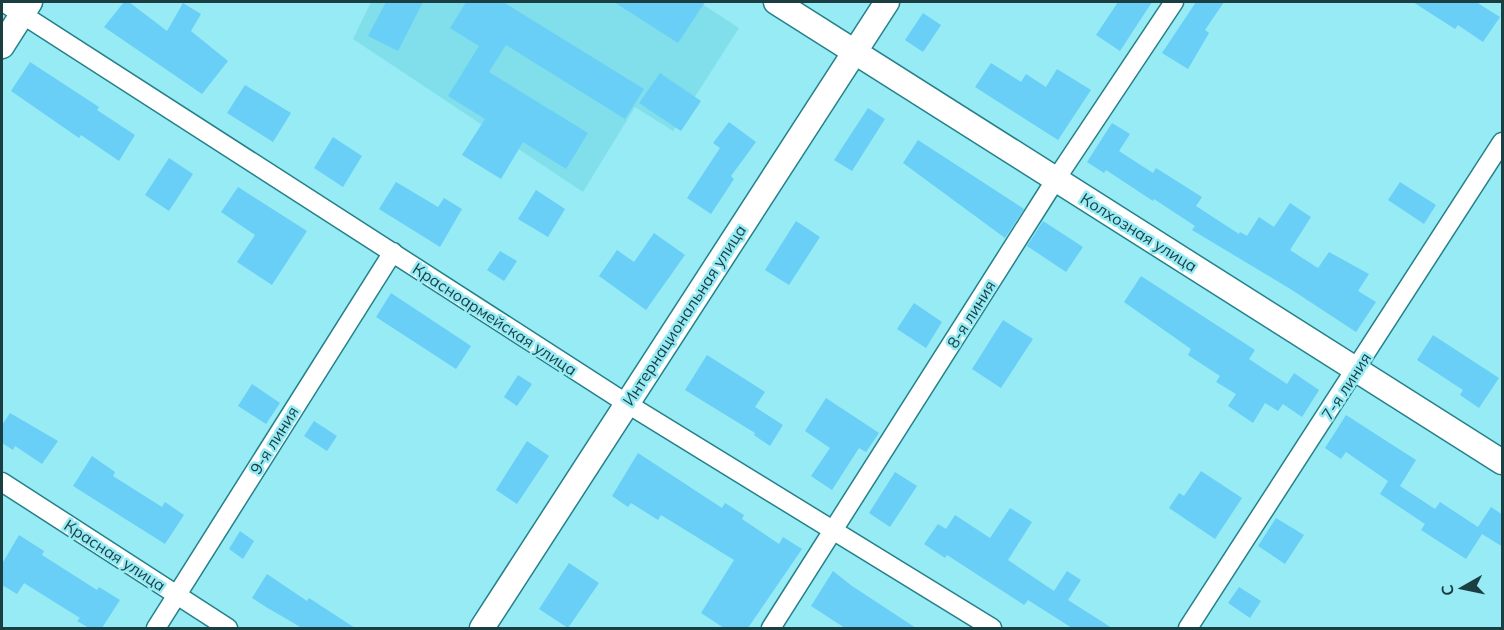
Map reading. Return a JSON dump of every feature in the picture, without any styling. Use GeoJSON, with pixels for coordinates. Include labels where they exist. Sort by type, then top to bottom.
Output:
{"type":"FeatureCollection","features":[{"type":"Feature","properties":{"kind":"street","name":"Колхозная улица"},"geometry":{"type":"LineString","coordinates":[[776,2],[1503,462]]}},
{"type":"Feature","properties":{"kind":"street","name":"Интернациональная улица"},"geometry":{"type":"LineString","coordinates":[[482,628],[886,2]]}},
{"type":"Feature","properties":{"kind":"street","name":"8-я линия"},"geometry":{"type":"LineString","coordinates":[[771,628],[1056,179],[1174,2]]}},
{"type":"Feature","properties":{"kind":"street"},"geometry":{"type":"LineString","coordinates":[[2,46],[18,6]]}},
{"type":"Feature","properties":{"kind":"street","name":"Красноармейская улица"},"geometry":{"type":"LineString","coordinates":[[18,6],[626,403],[992,628]]}},
{"type":"Feature","properties":{"kind":"street","name":"7-я линия"},"geometry":{"type":"LineString","coordinates":[[1188,628],[1503,142]]}},
{"type":"Feature","properties":{"kind":"street","name":"9-я линия"},"geometry":{"type":"LineString","coordinates":[[156,628],[393,252]]}},
{"type":"Feature","properties":{"kind":"street","name":"Красная улица"},"geometry":{"type":"LineString","coordinates":[[2,482],[228,628]]}},
{"type":"Feature","properties":{"kind":"shaded area"},"geometry":{"type":"Polygon","coordinates":[[[371,2],[699,2],[739,28],[673,131],[635,107],[583,192],[353,39],[371,2]]]}},
{"type":"Feature","properties":{"kind":"building"},"geometry":{"type":"Polygon","coordinates":[[[124,2],[129,2],[167,31],[183,3],[201,14],[191,31],[228,61],[202,94],[104,27],[124,2]]]}},
{"type":"Feature","properties":{"kind":"building"},"geometry":{"type":"Polygon","coordinates":[[[386,2],[423,2],[398,51],[368,36],[386,2]]]}},
{"type":"Feature","properties":{"kind":"building"},"geometry":{"type":"Polygon","coordinates":[[[466,2],[503,2],[644,89],[625,119],[506,45],[489,72],[588,133],[566,169],[523,142],[501,179],[462,155],[485,119],[448,96],[479,46],[450,28],[466,2]]]}},
{"type":"Feature","properties":{"kind":"building"},"geometry":{"type":"Polygon","coordinates":[[[614,2],[705,2],[678,43],[614,2]]]}},
{"type":"Feature","properties":{"kind":"building"},"geometry":{"type":"Polygon","coordinates":[[[1118,2],[1152,2],[1120,51],[1096,35],[1118,2]]]}},
{"type":"Feature","properties":{"kind":"building"},"geometry":{"type":"Polygon","coordinates":[[[1196,2],[1224,2],[1205,30],[1209,33],[1188,69],[1162,53],[1196,2]]]}},
{"type":"Feature","properties":{"kind":"building"},"geometry":{"type":"Polygon","coordinates":[[[1413,2],[1476,2],[1500,17],[1483,42],[1458,25],[1455,29],[1413,2]]]}},
{"type":"Feature","properties":{"kind":"building"},"geometry":{"type":"Polygon","coordinates":[[[923,13],[941,25],[923,52],[905,40],[923,13]]]}},
{"type":"Feature","properties":{"kind":"building"},"geometry":{"type":"Polygon","coordinates":[[[30,62],[99,107],[97,110],[135,135],[119,161],[81,135],[79,138],[11,91],[30,62]]]}},
{"type":"Feature","properties":{"kind":"building"},"geometry":{"type":"Polygon","coordinates":[[[991,63],[1021,82],[1026,74],[1046,87],[1057,69],[1091,90],[1058,140],[975,87],[991,63]]]}},
{"type":"Feature","properties":{"kind":"building"},"geometry":{"type":"Polygon","coordinates":[[[660,73],[701,101],[681,131],[639,103],[660,73]]]}},
{"type":"Feature","properties":{"kind":"building"},"geometry":{"type":"Polygon","coordinates":[[[245,85],[291,113],[273,142],[227,113],[245,85]]]}},
{"type":"Feature","properties":{"kind":"building"},"geometry":{"type":"Polygon","coordinates":[[[868,108],[885,119],[852,171],[834,160],[868,108]]]}},
{"type":"Feature","properties":{"kind":"building"},"geometry":{"type":"Polygon","coordinates":[[[729,122],[756,142],[731,176],[734,179],[711,214],[687,198],[720,148],[713,143],[729,122]]]}},
{"type":"Feature","properties":{"kind":"building"},"geometry":{"type":"Polygon","coordinates":[[[1112,123],[1130,134],[1119,151],[1153,173],[1156,168],[1202,197],[1196,206],[1239,234],[1240,232],[1247,236],[1259,217],[1274,227],[1290,203],[1311,217],[1290,250],[1318,268],[1329,252],[1369,274],[1358,291],[1376,302],[1356,332],[1292,290],[1192,230],[1195,226],[1154,199],[1153,201],[1106,170],[1104,173],[1087,162],[1112,123]]]}},
{"type":"Feature","properties":{"kind":"building"},"geometry":{"type":"Polygon","coordinates":[[[333,137],[362,156],[343,187],[314,168],[333,137]]]}},
{"type":"Feature","properties":{"kind":"building"},"geometry":{"type":"Polygon","coordinates":[[[918,140],[1024,209],[1005,238],[903,163],[918,140]]]}},
{"type":"Feature","properties":{"kind":"building"},"geometry":{"type":"Polygon","coordinates":[[[169,158],[193,174],[169,211],[145,195],[169,158]]]}},
{"type":"Feature","properties":{"kind":"building"},"geometry":{"type":"Polygon","coordinates":[[[396,182],[438,207],[444,198],[462,209],[440,247],[379,209],[396,182]]]}},
{"type":"Feature","properties":{"kind":"building"},"geometry":{"type":"Polygon","coordinates":[[[1400,182],[1436,205],[1424,224],[1388,200],[1400,182]]]}},
{"type":"Feature","properties":{"kind":"building"},"geometry":{"type":"Polygon","coordinates":[[[238,187],[307,231],[272,285],[237,262],[255,235],[221,212],[238,187]]]}},
{"type":"Feature","properties":{"kind":"building"},"geometry":{"type":"Polygon","coordinates":[[[536,190],[565,209],[548,237],[518,219],[536,190]]]}},
{"type":"Feature","properties":{"kind":"building"},"geometry":{"type":"Polygon","coordinates":[[[796,221],[820,237],[789,285],[765,270],[796,221]]]}},
{"type":"Feature","properties":{"kind":"building"},"geometry":{"type":"Polygon","coordinates":[[[1043,221],[1083,247],[1066,272],[1027,246],[1043,221]]]}},
{"type":"Feature","properties":{"kind":"building"},"geometry":{"type":"Polygon","coordinates":[[[654,233],[685,255],[646,310],[599,276],[617,250],[634,262],[654,233]]]}},
{"type":"Feature","properties":{"kind":"building"},"geometry":{"type":"Polygon","coordinates":[[[500,251],[517,261],[504,281],[487,270],[500,251]]]}},
{"type":"Feature","properties":{"kind":"building"},"geometry":{"type":"Polygon","coordinates":[[[1141,276],[1255,350],[1249,359],[1287,384],[1294,373],[1319,390],[1302,417],[1283,404],[1278,411],[1265,403],[1253,423],[1228,406],[1236,394],[1216,382],[1220,376],[1188,355],[1191,349],[1124,302],[1141,276]]]}},
{"type":"Feature","properties":{"kind":"building"},"geometry":{"type":"Polygon","coordinates":[[[391,293],[471,346],[456,369],[376,317],[391,293]]]}},
{"type":"Feature","properties":{"kind":"building"},"geometry":{"type":"Polygon","coordinates":[[[914,303],[942,322],[926,348],[897,329],[914,303]]]}},
{"type":"Feature","properties":{"kind":"building"},"geometry":{"type":"Polygon","coordinates":[[[1003,320],[1033,339],[1001,388],[972,369],[1003,320]]]}},
{"type":"Feature","properties":{"kind":"building"},"geometry":{"type":"Polygon","coordinates":[[[1433,335],[1499,378],[1479,408],[1460,395],[1463,390],[1417,360],[1433,335]]]}},
{"type":"Feature","properties":{"kind":"building"},"geometry":{"type":"Polygon","coordinates":[[[707,355],[765,392],[755,407],[783,425],[770,446],[754,435],[755,433],[685,390],[707,355]]]}},
{"type":"Feature","properties":{"kind":"building"},"geometry":{"type":"Polygon","coordinates":[[[518,375],[532,384],[517,406],[504,397],[518,375]]]}},
{"type":"Feature","properties":{"kind":"building"},"geometry":{"type":"Polygon","coordinates":[[[252,384],[280,403],[266,424],[238,406],[252,384]]]}},
{"type":"Feature","properties":{"kind":"building"},"geometry":{"type":"Polygon","coordinates":[[[826,398],[879,433],[866,452],[859,448],[832,490],[811,476],[830,448],[805,431],[826,398]]]}},
{"type":"Feature","properties":{"kind":"building"},"geometry":{"type":"Polygon","coordinates":[[[10,413],[58,441],[42,464],[15,446],[13,450],[2,443],[2,425],[10,413]]]}},
{"type":"Feature","properties":{"kind":"building"},"geometry":{"type":"Polygon","coordinates":[[[1346,415],[1416,460],[1400,486],[1435,509],[1440,502],[1478,527],[1491,507],[1503,515],[1503,547],[1482,534],[1466,559],[1421,530],[1425,524],[1380,494],[1388,481],[1346,452],[1341,459],[1325,448],[1346,415]]]}},
{"type":"Feature","properties":{"kind":"building"},"geometry":{"type":"Polygon","coordinates":[[[314,421],[337,436],[327,451],[304,436],[314,421]]]}},
{"type":"Feature","properties":{"kind":"building"},"geometry":{"type":"Polygon","coordinates":[[[527,441],[549,456],[517,504],[496,490],[527,441]]]}},
{"type":"Feature","properties":{"kind":"building"},"geometry":{"type":"Polygon","coordinates":[[[638,453],[722,508],[725,503],[744,515],[742,519],[779,544],[783,537],[802,549],[748,628],[724,628],[701,613],[734,560],[661,515],[658,520],[631,503],[628,507],[612,496],[638,453]]]}},
{"type":"Feature","properties":{"kind":"building"},"geometry":{"type":"Polygon","coordinates":[[[92,456],[115,472],[113,476],[162,507],[165,502],[184,515],[165,544],[73,486],[92,456]]]}},
{"type":"Feature","properties":{"kind":"building"},"geometry":{"type":"Polygon","coordinates":[[[1201,471],[1242,498],[1215,539],[1169,508],[1179,493],[1184,496],[1201,471]]]}},
{"type":"Feature","properties":{"kind":"building"},"geometry":{"type":"Polygon","coordinates":[[[895,472],[917,486],[890,527],[869,513],[895,472]]]}},
{"type":"Feature","properties":{"kind":"building"},"geometry":{"type":"Polygon","coordinates":[[[1010,508],[1032,522],[1008,560],[1054,591],[1067,571],[1081,580],[1068,600],[1112,628],[1072,628],[1028,600],[1024,605],[947,555],[945,558],[924,544],[938,524],[946,529],[955,515],[990,538],[1010,508]]]}},
{"type":"Feature","properties":{"kind":"building"},"geometry":{"type":"Polygon","coordinates":[[[1276,518],[1304,535],[1285,564],[1258,546],[1276,518]]]}},
{"type":"Feature","properties":{"kind":"building"},"geometry":{"type":"Polygon","coordinates":[[[240,531],[254,541],[243,559],[229,549],[240,531]]]}},
{"type":"Feature","properties":{"kind":"building"},"geometry":{"type":"Polygon","coordinates":[[[19,535],[44,551],[42,555],[97,590],[99,587],[120,600],[102,628],[89,628],[77,621],[80,618],[24,583],[17,594],[2,585],[2,564],[19,535]]]}},
{"type":"Feature","properties":{"kind":"building"},"geometry":{"type":"Polygon","coordinates":[[[569,563],[599,583],[568,628],[539,609],[569,563]]]}},
{"type":"Feature","properties":{"kind":"building"},"geometry":{"type":"Polygon","coordinates":[[[833,571],[916,628],[845,628],[811,606],[833,571]]]}},
{"type":"Feature","properties":{"kind":"building"},"geometry":{"type":"Polygon","coordinates":[[[267,574],[307,601],[309,598],[355,628],[302,628],[266,607],[252,598],[267,574]]]}},
{"type":"Feature","properties":{"kind":"building"},"geometry":{"type":"Polygon","coordinates":[[[1239,587],[1261,601],[1250,618],[1228,603],[1239,587]]]}}]}
